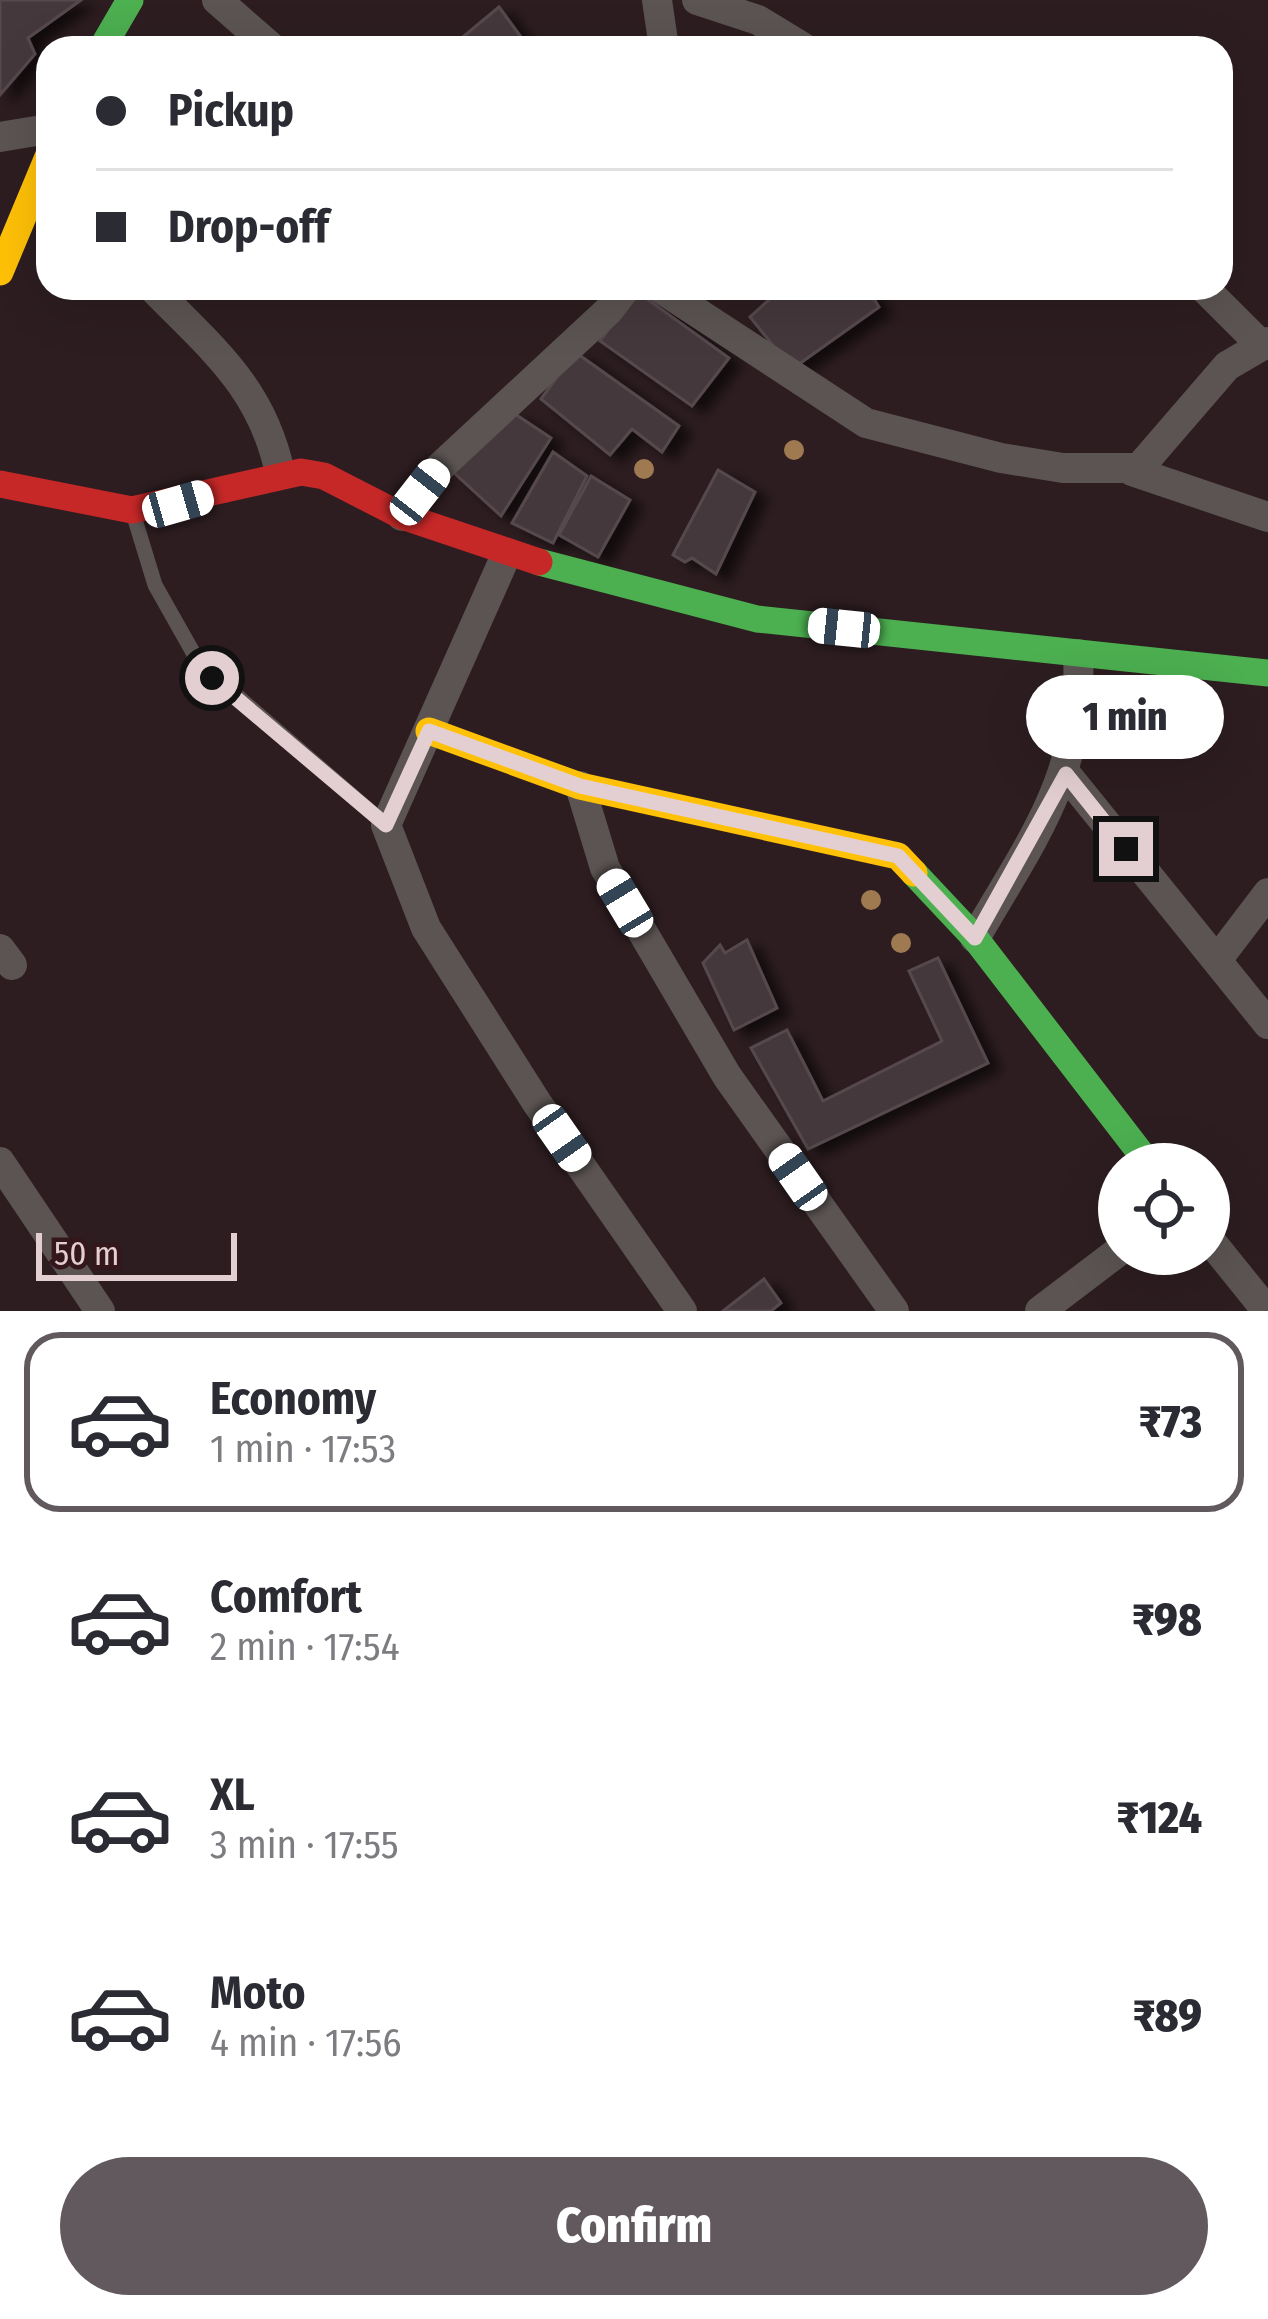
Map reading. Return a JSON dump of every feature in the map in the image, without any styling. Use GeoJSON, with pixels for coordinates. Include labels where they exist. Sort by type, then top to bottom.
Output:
{"type":"FeatureCollection","features":[{"type":"Feature","properties":{"kind":"street"},"geometry":{"type":"LineString","coordinates":[[109,36],[130,0]]}},
{"type":"Feature","properties":{"kind":"street"},"geometry":{"type":"LineString","coordinates":[[217,0],[258,36]]}},
{"type":"Feature","properties":{"kind":"street"},"geometry":{"type":"LineString","coordinates":[[657,0],[662,36]]}},
{"type":"Feature","properties":{"kind":"street"},"geometry":{"type":"LineString","coordinates":[[697,0],[758,20],[784,36]]}},
{"type":"Feature","properties":{"kind":"street"},"geometry":{"type":"LineString","coordinates":[[0,136],[36,131]]}},
{"type":"Feature","properties":{"kind":"street"},"geometry":{"type":"LineString","coordinates":[[0,272],[36,195]]}},
{"type":"Feature","properties":{"kind":"street"},"geometry":{"type":"LineString","coordinates":[[165,300],[246,385],[271,429],[280,473]]}},
{"type":"Feature","properties":{"kind":"street"},"geometry":{"type":"LineString","coordinates":[[402,516],[439,468],[617,300]]}},
{"type":"Feature","properties":{"kind":"street"},"geometry":{"type":"LineString","coordinates":[[678,300],[866,423],[1001,458],[1132,471],[1268,517]]}},
{"type":"Feature","properties":{"kind":"street"},"geometry":{"type":"LineString","coordinates":[[1132,471],[1155,456],[1227,366],[1264,343],[1217,300]]}},
{"type":"Feature","properties":{"kind":"street"},"geometry":{"type":"LineString","coordinates":[[0,484],[132,510],[178,504],[280,473],[325,476],[402,516],[507,553],[757,619],[1268,674]]}},
{"type":"Feature","properties":{"kind":"street"},"geometry":{"type":"LineString","coordinates":[[507,553],[386,825],[426,928],[537,1103],[682,1311]]}},
{"type":"Feature","properties":{"kind":"street"},"geometry":{"type":"LineString","coordinates":[[975,938],[1066,774],[1077,729],[1078,654]]}},
{"type":"Feature","properties":{"kind":"street"},"geometry":{"type":"LineString","coordinates":[[429,731],[580,786],[898,856],[975,938],[1133,1143]]}},
{"type":"Feature","properties":{"kind":"street"},"geometry":{"type":"LineString","coordinates":[[1066,774],[1268,1024]]}},
{"type":"Feature","properties":{"kind":"street"},"geometry":{"type":"LineString","coordinates":[[580,786],[605,868],[727,1076],[894,1311]]}},
{"type":"Feature","properties":{"kind":"street"},"geometry":{"type":"LineString","coordinates":[[1217,960],[1268,892]]}},
{"type":"Feature","properties":{"kind":"street"},"geometry":{"type":"LineString","coordinates":[[0,1162],[100,1311]]}},
{"type":"Feature","properties":{"kind":"street"},"geometry":{"type":"LineString","coordinates":[[1230,1265],[1268,1311]]}},
{"type":"Feature","properties":{"kind":"street"},"geometry":{"type":"LineString","coordinates":[[1040,1311],[1098,1267]]}},
{"type":"Feature","properties":{"kind":"lane"},"geometry":{"type":"LineString","coordinates":[[132,510],[155,585],[199,663],[386,825]]}},
{"type":"Feature","properties":{"kind":"building"},"geometry":{"type":"Polygon","coordinates":[[[0,0],[81,0],[28,38],[35,54],[0,95],[0,0]]]}},
{"type":"Feature","properties":{"kind":"building"},"geometry":{"type":"Polygon","coordinates":[[[499,7],[520,36],[464,36],[499,7]]]}},
{"type":"Feature","properties":{"kind":"building"},"geometry":{"type":"Polygon","coordinates":[[[630,300],[648,300],[729,358],[692,406],[600,341],[630,300]]]}},
{"type":"Feature","properties":{"kind":"building"},"geometry":{"type":"Polygon","coordinates":[[[769,300],[875,300],[879,307],[792,369],[750,317],[769,300]]]}},
{"type":"Feature","properties":{"kind":"building"},"geometry":{"type":"Polygon","coordinates":[[[575,352],[679,426],[662,452],[632,429],[610,455],[541,399],[575,352]]]}},
{"type":"Feature","properties":{"kind":"building"},"geometry":{"type":"Polygon","coordinates":[[[515,414],[551,438],[501,516],[452,471],[515,414]]]}},
{"type":"Feature","properties":{"kind":"building"},"geometry":{"type":"Polygon","coordinates":[[[553,452],[587,476],[553,543],[512,523],[553,452]]]}},
{"type":"Feature","properties":{"kind":"building"},"geometry":{"type":"Polygon","coordinates":[[[718,470],[755,492],[716,574],[692,558],[685,562],[673,555],[718,470]]]}},
{"type":"Feature","properties":{"kind":"building"},"geometry":{"type":"Polygon","coordinates":[[[591,476],[630,500],[598,557],[559,535],[591,476]]]}},
{"type":"Feature","properties":{"kind":"building"},"geometry":{"type":"Polygon","coordinates":[[[747,940],[777,1008],[734,1030],[703,963],[720,945],[725,953],[747,940]]]}},
{"type":"Feature","properties":{"kind":"building"},"geometry":{"type":"Polygon","coordinates":[[[938,958],[988,1063],[808,1149],[751,1048],[787,1030],[823,1101],[942,1041],[909,971],[938,958]]]}},
{"type":"Feature","properties":{"kind":"building"},"geometry":{"type":"Polygon","coordinates":[[[764,1279],[781,1303],[771,1311],[723,1311],[764,1279]]]}},
{"type":"Feature","properties":{"kind":"traffic: fast"},"geometry":{"type":"LineString","coordinates":[[109,36],[130,0]]}},
{"type":"Feature","properties":{"kind":"traffic: fast"},"geometry":{"type":"LineString","coordinates":[[539,562],[757,619],[1268,673]]}},
{"type":"Feature","properties":{"kind":"traffic: fast"},"geometry":{"type":"LineString","coordinates":[[914,873],[975,938],[1133,1143]]}},
{"type":"Feature","properties":{"kind":"traffic: slow"},"geometry":{"type":"LineString","coordinates":[[0,272],[36,186]]}},
{"type":"Feature","properties":{"kind":"traffic: slow"},"geometry":{"type":"LineString","coordinates":[[429,731],[580,786],[898,856],[914,873]]}},
{"type":"Feature","properties":{"kind":"traffic: jam"},"geometry":{"type":"LineString","coordinates":[[0,484],[132,510],[301,472],[324,476],[402,516],[539,562]]}},
{"type":"Feature","properties":{"kind":"route"},"geometry":{"type":"LineString","coordinates":[[212,678],[386,825],[429,731],[580,786],[877,848],[898,856],[919,874],[975,938],[1066,774],[1126,849]]}}]}
